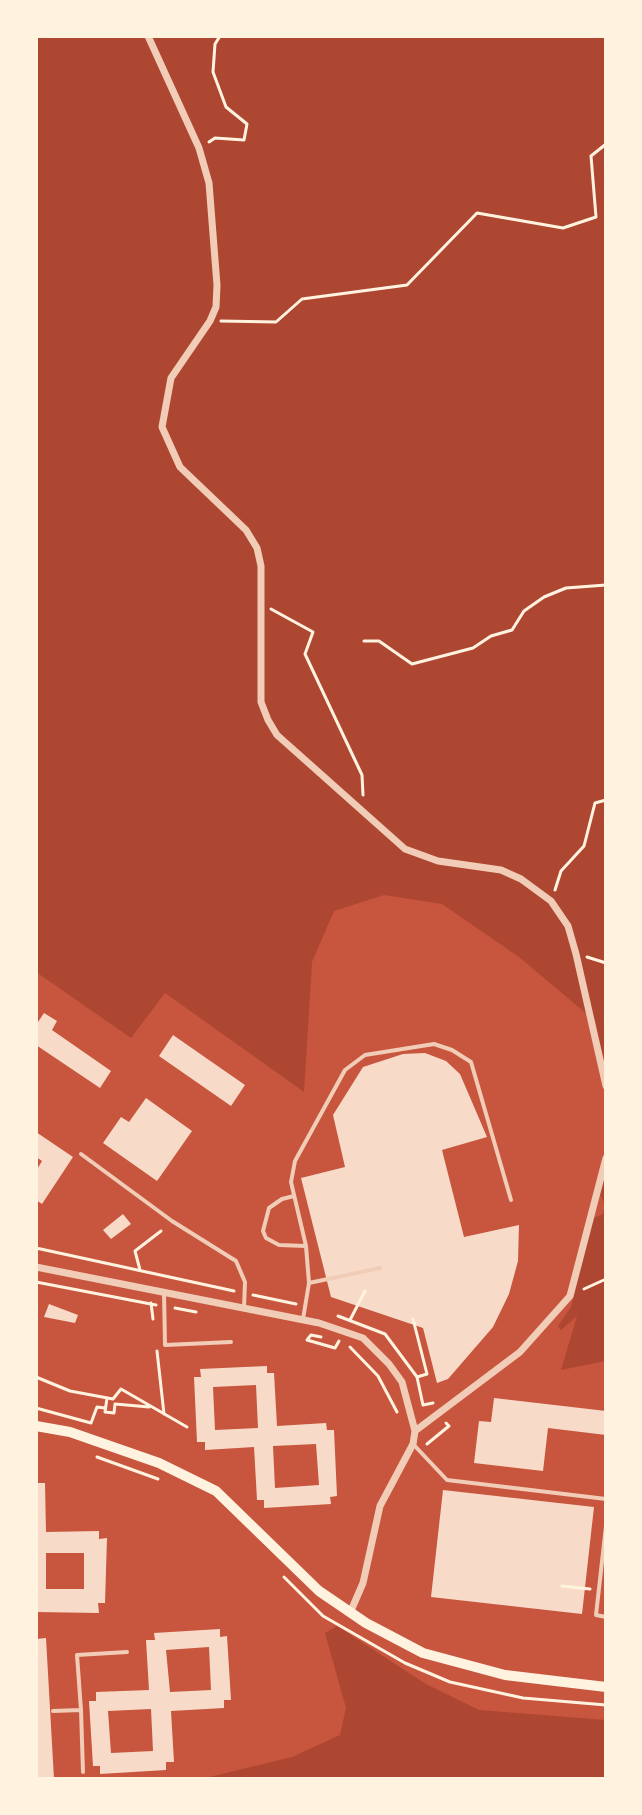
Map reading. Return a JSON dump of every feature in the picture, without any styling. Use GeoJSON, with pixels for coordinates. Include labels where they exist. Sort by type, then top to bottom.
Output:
{"type":"FeatureCollection","features":[{"type":"Feature","properties":{"kind":"main road"},"geometry":{"type":"LineString","coordinates":[[36,1426],[70,1432],[159,1463],[216,1491],[237,1507],[287,1563],[350,1613],[423,1653],[505,1675],[606,1687]]}},
{"type":"Feature","properties":{"kind":"street"},"geometry":{"type":"LineString","coordinates":[[148,36],[199,148],[209,183],[217,285],[216,307],[210,321],[171,378],[162,427],[180,467],[246,530],[257,548],[262,605],[261,702],[268,720],[277,735],[405,849],[438,861],[501,870],[521,879],[551,901],[568,926],[606,1086]]}},
{"type":"Feature","properties":{"kind":"street"},"geometry":{"type":"LineString","coordinates":[[415,1431],[520,1352],[570,1296],[606,1158]]}},
{"type":"Feature","properties":{"kind":"street"},"geometry":{"type":"LineString","coordinates":[[36,1267],[303,1319],[363,1338],[389,1364],[402,1382],[415,1431],[413,1444],[380,1506],[363,1583],[350,1613]]}},
{"type":"Feature","properties":{"kind":"lane"},"geometry":{"type":"LineString","coordinates":[[303,1319],[309,1283],[306,1246],[291,1182],[295,1161],[345,1070],[365,1055],[434,1044],[452,1050],[471,1062],[511,1200]]}},
{"type":"Feature","properties":{"kind":"lane"},"geometry":{"type":"LineString","coordinates":[[81,1154],[172,1221],[236,1261],[245,1282],[244,1308]]}},
{"type":"Feature","properties":{"kind":"lane"},"geometry":{"type":"LineString","coordinates":[[294,1196],[282,1199],[269,1208],[263,1231],[266,1238],[279,1245],[306,1246]]}},
{"type":"Feature","properties":{"kind":"lane"},"geometry":{"type":"LineString","coordinates":[[309,1283],[380,1268]]}},
{"type":"Feature","properties":{"kind":"lane"},"geometry":{"type":"LineString","coordinates":[[164,1292],[165,1345],[231,1342]]}},
{"type":"Feature","properties":{"kind":"lane"},"geometry":{"type":"LineString","coordinates":[[413,1444],[447,1480],[606,1499]]}},
{"type":"Feature","properties":{"kind":"lane"},"geometry":{"type":"LineString","coordinates":[[606,1526],[596,1615],[606,1617]]}},
{"type":"Feature","properties":{"kind":"lane"},"geometry":{"type":"LineString","coordinates":[[83,1772],[77,1655],[127,1652]]}},
{"type":"Feature","properties":{"kind":"lane"},"geometry":{"type":"LineString","coordinates":[[53,1711],[81,1710]]}},
{"type":"Feature","properties":{"kind":"path"},"geometry":{"type":"LineString","coordinates":[[199,148],[215,138],[244,140],[247,124],[226,107],[213,72],[215,44],[220,36]]}},
{"type":"Feature","properties":{"kind":"path"},"geometry":{"type":"LineString","coordinates":[[210,321],[276,322],[302,299],[407,285],[477,213],[563,228],[596,217],[591,156],[606,144]]}},
{"type":"Feature","properties":{"kind":"path"},"geometry":{"type":"LineString","coordinates":[[364,641],[379,641],[412,664],[473,648],[491,636],[512,630],[524,611],[544,597],[566,588],[606,585]]}},
{"type":"Feature","properties":{"kind":"path"},"geometry":{"type":"LineString","coordinates":[[262,605],[313,632],[305,654],[362,775],[365,815]]}},
{"type":"Feature","properties":{"kind":"path"},"geometry":{"type":"LineString","coordinates":[[551,901],[561,871],[584,846],[595,803],[606,800]]}},
{"type":"Feature","properties":{"kind":"path"},"geometry":{"type":"LineString","coordinates":[[576,954],[606,963]]}},
{"type":"Feature","properties":{"kind":"path"},"geometry":{"type":"LineString","coordinates":[[140,1270],[135,1251],[161,1231]]}},
{"type":"Feature","properties":{"kind":"path"},"geometry":{"type":"LineString","coordinates":[[570,1296],[606,1279]]}},
{"type":"Feature","properties":{"kind":"path"},"geometry":{"type":"LineString","coordinates":[[151,1303],[153,1319]]}},
{"type":"Feature","properties":{"kind":"path"},"geometry":{"type":"LineString","coordinates":[[413,1319],[427,1374],[417,1377]]}},
{"type":"Feature","properties":{"kind":"path"},"geometry":{"type":"LineString","coordinates":[[335,1348],[307,1340],[307,1336],[333,1340],[351,1347],[368,1364],[402,1421]]}},
{"type":"Feature","properties":{"kind":"path"},"geometry":{"type":"LineString","coordinates":[[157,1351],[164,1414]]}},
{"type":"Feature","properties":{"kind":"path"},"geometry":{"type":"LineString","coordinates":[[36,1377],[70,1391],[113,1399],[121,1389],[187,1427]]}},
{"type":"Feature","properties":{"kind":"path"},"geometry":{"type":"LineString","coordinates":[[105,1410],[107,1398]]}},
{"type":"Feature","properties":{"kind":"path"},"geometry":{"type":"LineString","coordinates":[[36,1408],[91,1423],[97,1407],[114,1413],[115,1404],[153,1407]]}},
{"type":"Feature","properties":{"kind":"path"},"geometry":{"type":"LineString","coordinates":[[421,1452],[449,1426]]}},
{"type":"Feature","properties":{"kind":"path"},"geometry":{"type":"LineString","coordinates":[[93,1455],[168,1482]]}},
{"type":"Feature","properties":{"kind":"path"},"geometry":{"type":"LineString","coordinates":[[276,1568],[323,1616],[364,1640]]}},
{"type":"Feature","properties":{"kind":"path"},"geometry":{"type":"LineString","coordinates":[[562,1586],[591,1589]]}},
{"type":"Feature","properties":{"kind":"shaded area"},"geometry":{"type":"Polygon","coordinates":[[[36,36],[606,36],[606,1069],[595,1021],[519,957],[442,904],[384,895],[334,911],[312,962],[304,1092],[165,993],[131,1038],[36,972],[36,36]]]}},
{"type":"Feature","properties":{"kind":"shaded area"},"geometry":{"type":"Polygon","coordinates":[[[606,1174],[606,1361],[561,1370],[577,1316],[561,1330],[558,1326],[571,1307],[594,1218],[603,1214],[605,1204],[600,1195],[606,1174]]]}},
{"type":"Feature","properties":{"kind":"shaded area"},"geometry":{"type":"Polygon","coordinates":[[[337,1626],[426,1684],[479,1710],[606,1720],[606,1779],[201,1779],[292,1757],[340,1735],[346,1708],[325,1633],[337,1626]]]}},
{"type":"Feature","properties":{"kind":"building"},"geometry":{"type":"Polygon","coordinates":[[[44,1013],[57,1021],[52,1030],[111,1071],[100,1088],[36,1045],[36,1025],[44,1013]]]}},
{"type":"Feature","properties":{"kind":"building"},"geometry":{"type":"Polygon","coordinates":[[[173,1035],[245,1085],[231,1106],[159,1056],[173,1035]]]}},
{"type":"Feature","properties":{"kind":"building"},"geometry":{"type":"Polygon","coordinates":[[[425,1053],[446,1061],[460,1074],[487,1137],[442,1150],[464,1237],[519,1225],[518,1261],[509,1294],[493,1327],[448,1379],[437,1383],[423,1328],[331,1297],[301,1178],[345,1167],[333,1115],[363,1067],[403,1054],[425,1053]]]}},
{"type":"Feature","properties":{"kind":"building"},"geometry":{"type":"Polygon","coordinates":[[[146,1098],[192,1131],[157,1181],[103,1143],[121,1117],[129,1122],[146,1098]]]}},
{"type":"Feature","properties":{"kind":"building"},"geometry":{"type":"Polygon","coordinates":[[[36,1132],[73,1157],[42,1204],[36,1200],[36,1171],[42,1161],[36,1157],[36,1132]]]}},
{"type":"Feature","properties":{"kind":"building"},"geometry":{"type":"Polygon","coordinates":[[[123,1214],[131,1224],[111,1239],[103,1230],[123,1214]]]}},
{"type":"Feature","properties":{"kind":"building"},"geometry":{"type":"Polygon","coordinates":[[[49,1304],[78,1315],[75,1323],[44,1317],[49,1304]]]}},
{"type":"Feature","properties":{"kind":"building"},"geometry":{"type":"Polygon","coordinates":[[[267,1366],[267,1373],[274,1373],[277,1426],[326,1423],[327,1430],[334,1430],[337,1496],[330,1497],[331,1504],[264,1508],[264,1500],[257,1500],[254,1447],[205,1450],[205,1442],[197,1442],[194,1377],[201,1377],[200,1369],[267,1366]],[[256,1385],[213,1387],[215,1430],[258,1428],[256,1385]],[[316,1444],[273,1446],[275,1488],[319,1485],[316,1444]]]}},
{"type":"Feature","properties":{"kind":"building"},"geometry":{"type":"Polygon","coordinates":[[[494,1398],[606,1411],[606,1435],[548,1428],[543,1471],[474,1463],[479,1421],[491,1422],[494,1398]]]}},
{"type":"Feature","properties":{"kind":"building"},"geometry":{"type":"Polygon","coordinates":[[[36,1483],[45,1483],[46,1532],[99,1531],[99,1539],[107,1538],[105,1603],[98,1603],[99,1613],[36,1612],[36,1483]],[[46,1553],[46,1589],[84,1589],[84,1553],[46,1553]]]}},
{"type":"Feature","properties":{"kind":"building"},"geometry":{"type":"Polygon","coordinates":[[[443,1490],[594,1507],[582,1614],[431,1597],[443,1490]]]}},
{"type":"Feature","properties":{"kind":"building"},"geometry":{"type":"Polygon","coordinates":[[[220,1629],[220,1637],[227,1636],[231,1700],[224,1700],[224,1708],[171,1711],[174,1762],[166,1762],[166,1770],[100,1774],[100,1766],[93,1766],[89,1701],[96,1701],[96,1692],[149,1690],[146,1640],[155,1640],[154,1633],[220,1629]],[[209,1647],[166,1650],[170,1692],[211,1690],[209,1647]],[[151,1709],[108,1711],[111,1753],[153,1751],[151,1709]]]}},
{"type":"Feature","properties":{"kind":"building"},"geometry":{"type":"Polygon","coordinates":[[[46,1638],[54,1779],[36,1779],[36,1639],[46,1638]]]}}]}
